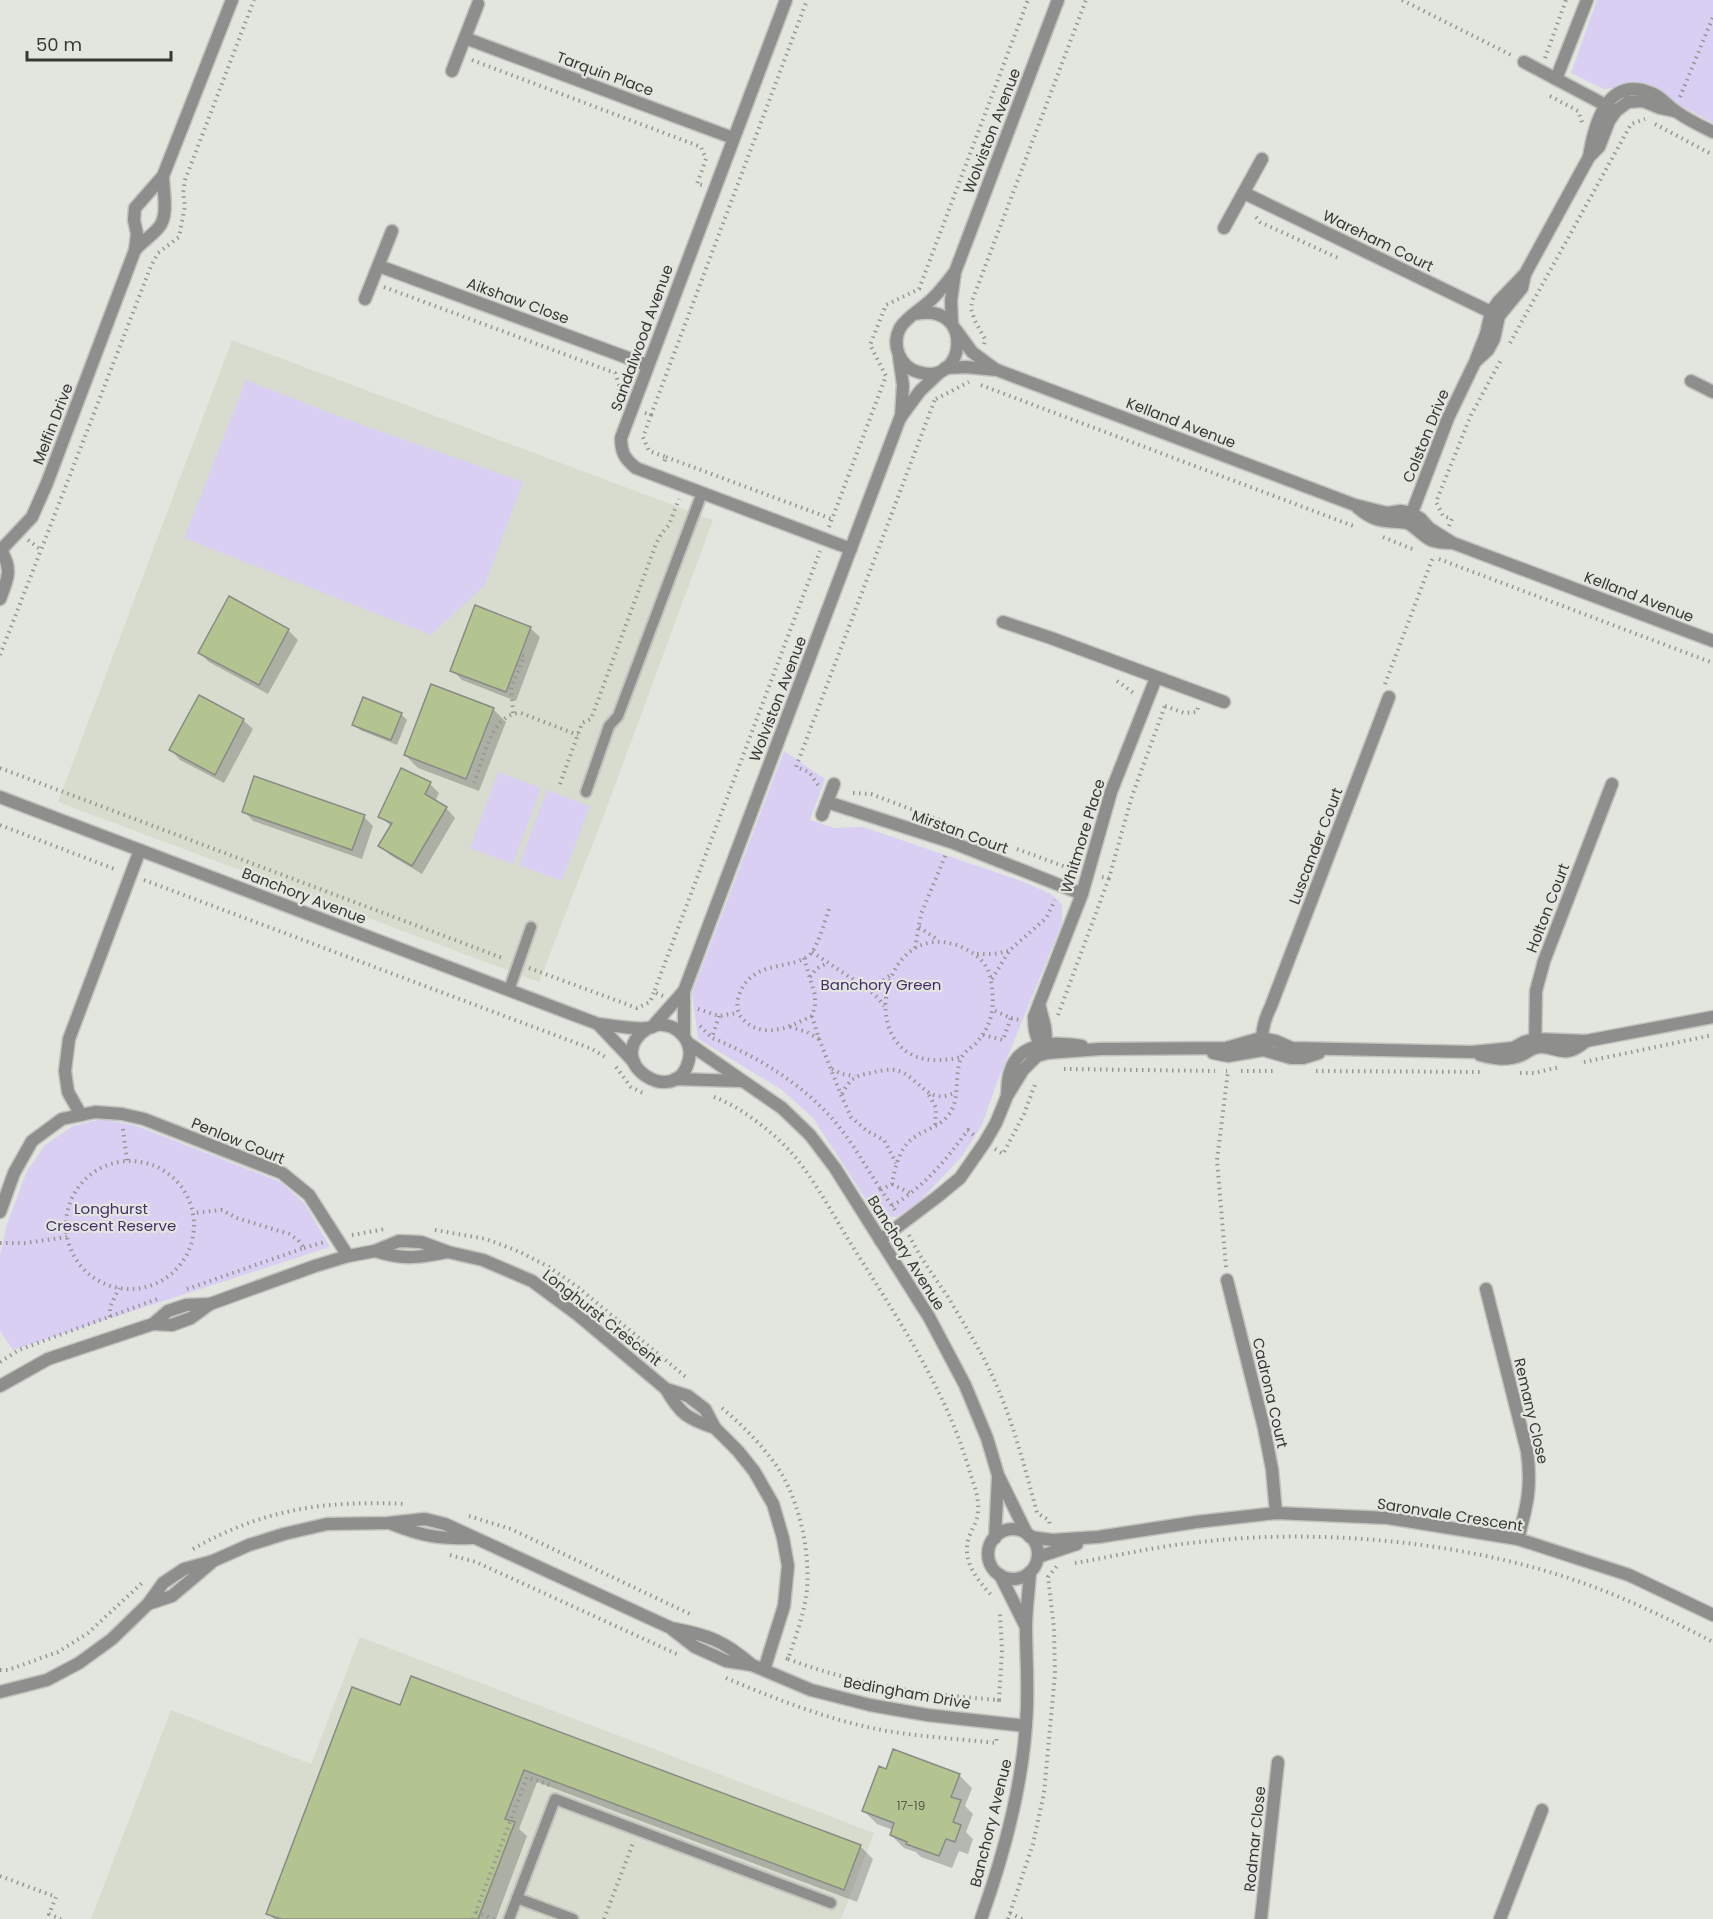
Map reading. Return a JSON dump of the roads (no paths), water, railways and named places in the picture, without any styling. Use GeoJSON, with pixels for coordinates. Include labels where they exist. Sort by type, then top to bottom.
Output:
{"type":"FeatureCollection","features":[{"type":"Feature","properties":{"kind":"street","name":"Melfin Drive"},"geometry":{"type":"LineString","coordinates":[[0,599],[9,566],[0,550],[32,517],[47,483],[135,250],[137,234],[134,220],[135,208],[163,176],[232,0]]}},
{"type":"Feature","properties":{"kind":"street","name":"Sandalwood Avenue"},"geometry":{"type":"LineString","coordinates":[[786,0],[647,365],[621,438],[621,449],[636,468],[851,549]]}},
{"type":"Feature","properties":{"kind":"street","name":"Wolviston Avenue"},"geometry":{"type":"LineString","coordinates":[[954,327],[951,301],[955,272],[1058,0]]}},
{"type":"Feature","properties":{"kind":"street"},"geometry":{"type":"LineString","coordinates":[[1556,79],[1587,0]]}},
{"type":"Feature","properties":{"kind":"street"},"geometry":{"type":"LineString","coordinates":[[452,71],[478,4]]}},
{"type":"Feature","properties":{"kind":"street","name":"Tarquin Place"},"geometry":{"type":"LineString","coordinates":[[465,38],[733,138]]}},
{"type":"Feature","properties":{"kind":"street"},"geometry":{"type":"LineString","coordinates":[[1524,62],[1610,108],[1628,102],[1643,101],[1674,111],[1713,132]]}},
{"type":"Feature","properties":{"kind":"street","name":"Colston Drive"},"geometry":{"type":"LineString","coordinates":[[1410,518],[1448,418],[1475,362],[1488,350],[1494,339],[1495,314],[1522,288],[1525,274],[1589,157],[1599,147],[1609,121],[1610,108]]}},
{"type":"Feature","properties":{"kind":"street"},"geometry":{"type":"LineString","coordinates":[[1224,228],[1262,159]]}},
{"type":"Feature","properties":{"kind":"street","name":"Melfin Drive"},"geometry":{"type":"LineString","coordinates":[[135,250],[159,228],[163,220],[163,176]]}},
{"type":"Feature","properties":{"kind":"street","name":"Wareham Court"},"geometry":{"type":"LineString","coordinates":[[1244,193],[1495,314]]}},
{"type":"Feature","properties":{"kind":"street"},"geometry":{"type":"LineString","coordinates":[[365,299],[392,231]]}},
{"type":"Feature","properties":{"kind":"street","name":"Aikshaw Close"},"geometry":{"type":"LineString","coordinates":[[379,266],[647,365]]}},
{"type":"Feature","properties":{"kind":"street","name":"Wolviston Avenue"},"geometry":{"type":"LineString","coordinates":[[915,315],[935,297],[955,272]]}},
{"type":"Feature","properties":{"kind":"street"},"geometry":{"type":"LineString","coordinates":[[942,370],[956,355],[958,338],[954,327],[944,317],[935,313],[925,312],[915,315],[900,328],[897,338],[900,357],[912,370],[931,374],[977,363]]}},
{"type":"Feature","properties":{"kind":"street","name":"Kelland Avenue"},"geometry":{"type":"LineString","coordinates":[[954,327],[977,363],[1355,505],[1370,518],[1385,523],[1410,518],[1425,538],[1445,541],[1713,641]]}},
{"type":"Feature","properties":{"kind":"street","name":"Wolviston Avenue"},"geometry":{"type":"LineString","coordinates":[[650,1027],[681,998],[900,418],[903,387],[900,357]]}},
{"type":"Feature","properties":{"kind":"street","name":"Wolviston Avenue"},"geometry":{"type":"LineString","coordinates":[[900,418],[918,393],[942,370]]}},
{"type":"Feature","properties":{"kind":"street"},"geometry":{"type":"LineString","coordinates":[[1691,381],[1713,392]]}},
{"type":"Feature","properties":{"kind":"street"},"geometry":{"type":"LineString","coordinates":[[1003,622],[1224,702]]}},
{"type":"Feature","properties":{"kind":"street","name":"Whitmore Place"},"geometry":{"type":"LineString","coordinates":[[1044,1047],[1039,1002],[1082,894],[1111,792],[1156,678]]}},
{"type":"Feature","properties":{"kind":"street","name":"Luscander Court"},"geometry":{"type":"LineString","coordinates":[[1264,1043],[1265,1017],[1389,697]]}},
{"type":"Feature","properties":{"kind":"street","name":"Holton Court"},"geometry":{"type":"LineString","coordinates":[[1535,1043],[1536,991],[1544,961],[1612,784]]}},
{"type":"Feature","properties":{"kind":"street","name":"Mirstan Court"},"geometry":{"type":"LineString","coordinates":[[822,815],[831,793],[1082,894]]}},
{"type":"Feature","properties":{"kind":"street","name":"Banchory Avenue"},"geometry":{"type":"LineString","coordinates":[[0,797],[598,1024],[650,1027]]}},
{"type":"Feature","properties":{"kind":"street"},"geometry":{"type":"LineString","coordinates":[[81,1115],[68,1092],[65,1071],[69,1039],[140,850]]}},
{"type":"Feature","properties":{"kind":"street","name":"Wolviston Avenue"},"geometry":{"type":"LineString","coordinates":[[681,998],[686,1040]]}},
{"type":"Feature","properties":{"kind":"street"},"geometry":{"type":"LineString","coordinates":[[880,1240],[960,1178],[996,1123],[1007,1096],[1029,1062],[1044,1047],[1195,1049],[1228,1056],[1264,1043],[1292,1058],[1303,1058],[1325,1050],[1472,1052],[1494,1059],[1508,1059],[1521,1055],[1535,1043],[1562,1052],[1576,1050],[1586,1041],[1713,1017]]}},
{"type":"Feature","properties":{"kind":"street","name":"Banchory Avenue"},"geometry":{"type":"LineString","coordinates":[[598,1024],[634,1063]]}},
{"type":"Feature","properties":{"kind":"street"},"geometry":{"type":"LineString","coordinates":[[675,1079],[684,1072],[688,1063],[690,1053],[686,1040],[676,1029],[667,1026],[650,1027],[634,1043],[633,1053],[634,1063],[646,1078],[655,1082],[675,1079],[741,1081]]}},
{"type":"Feature","properties":{"kind":"street","name":"Banchory Avenue"},"geometry":{"type":"LineString","coordinates":[[686,1040],[782,1108],[810,1135],[835,1168],[929,1317],[965,1384],[987,1438],[998,1475],[1029,1535]]}},
{"type":"Feature","properties":{"kind":"street","name":"Penlow Court"},"geometry":{"type":"LineString","coordinates":[[0,1212],[14,1173],[32,1141],[62,1119],[95,1112],[122,1114],[144,1119],[282,1173],[309,1196],[348,1256]]}},
{"type":"Feature","properties":{"kind":"street","name":"Longhurst Crescent"},"geometry":{"type":"LineString","coordinates":[[0,1386],[48,1359],[153,1324],[168,1311],[186,1305],[210,1305],[348,1256],[375,1251],[397,1258],[422,1258],[448,1252],[483,1260],[532,1281],[578,1315],[666,1389],[676,1408],[692,1421],[715,1428],[754,1471],[773,1504],[788,1566],[785,1596],[770,1652],[758,1668]]}},
{"type":"Feature","properties":{"kind":"street","name":"Cadrona Court"},"geometry":{"type":"LineString","coordinates":[[1227,1280],[1264,1428],[1272,1469],[1276,1513]]}},
{"type":"Feature","properties":{"kind":"street","name":"Remany Close"},"geometry":{"type":"LineString","coordinates":[[1486,1289],[1531,1474],[1529,1494],[1518,1539]]}},
{"type":"Feature","properties":{"kind":"street","name":"Banchory Avenue"},"geometry":{"type":"LineString","coordinates":[[995,1538],[998,1475]]}},
{"type":"Feature","properties":{"kind":"street","name":"Saronvale Crescent"},"geometry":{"type":"LineString","coordinates":[[1029,1535],[1052,1540],[1098,1537],[1276,1513],[1388,1518],[1518,1539],[1629,1575],[1713,1615]]}},
{"type":"Feature","properties":{"kind":"street","name":"Bedingham Drive"},"geometry":{"type":"LineString","coordinates":[[1,1692],[47,1680],[79,1663],[112,1639],[148,1604],[163,1582],[183,1569],[213,1561],[249,1545],[284,1534],[327,1524],[388,1523],[417,1534],[434,1537],[474,1538],[671,1628],[695,1647],[726,1661],[758,1668],[811,1690],[870,1705],[927,1715],[1026,1726]]}},
{"type":"Feature","properties":{"kind":"street"},"geometry":{"type":"LineString","coordinates":[[1014,1530],[1029,1535],[1038,1550],[1038,1557],[1030,1572],[1016,1579],[994,1571],[989,1551],[995,1538],[1014,1530]]}},
{"type":"Feature","properties":{"kind":"street","name":"Saronvale Crescent"},"geometry":{"type":"LineString","coordinates":[[1038,1557],[1098,1537]]}},
{"type":"Feature","properties":{"kind":"street","name":"Banchory Avenue"},"geometry":{"type":"LineString","coordinates":[[982,1918],[1012,1812],[1026,1726],[1028,1687],[1026,1626],[1030,1572]]}},
{"type":"Feature","properties":{"kind":"street","name":"Banchory Avenue"},"geometry":{"type":"LineString","coordinates":[[1000,1575],[1026,1626]]}},
{"type":"Feature","properties":{"kind":"street","name":"Rodmar Close"},"geometry":{"type":"LineString","coordinates":[[1261,1919],[1278,1762]]}},
{"type":"Feature","properties":{"kind":"street"},"geometry":{"type":"LineString","coordinates":[[1500,1919],[1542,1810]]}},
{"type":"Feature","properties":{"kind":"lane"},"geometry":{"type":"LineString","coordinates":[[586,792],[609,726],[618,716],[702,493]]}},
{"type":"Feature","properties":{"kind":"lane"},"geometry":{"type":"LineString","coordinates":[[509,990],[531,927]]}},
{"type":"Feature","properties":{"kind":"lane"},"geometry":{"type":"LineString","coordinates":[[509,1919],[555,1799],[831,1903]]}},
{"type":"Feature","properties":{"kind":"lane"},"geometry":{"type":"LineString","coordinates":[[517,1898],[573,1919]]}},
{"type":"Feature","properties":{"kind":"park label","name":"Banchory Green"},"geometry":{"type":"Point","coordinates":[881,985]}},
{"type":"Feature","properties":{"kind":"park label","name":"Longhurst Crescent Reserve"},"geometry":{"type":"Point","coordinates":[111,1218]}}]}
